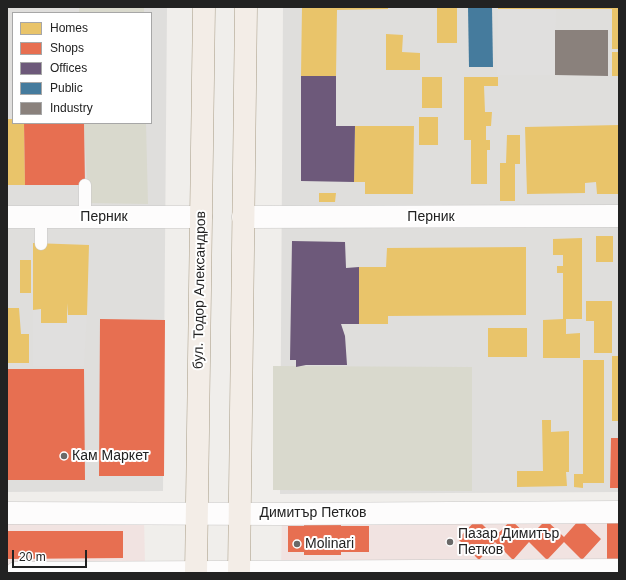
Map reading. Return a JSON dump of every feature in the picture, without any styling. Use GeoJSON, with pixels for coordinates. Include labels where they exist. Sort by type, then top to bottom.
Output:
{"type":"FeatureCollection","features":[{"type":"Feature","properties":{"kind":"main road","name":"бул. Тодор Александров"},"geometry":{"type":"LineString","coordinates":[[196,572],[204,7]]}},
{"type":"Feature","properties":{"kind":"main road"},"geometry":{"type":"LineString","coordinates":[[239,573],[246,7]]}},
{"type":"Feature","properties":{"kind":"street","name":"Перник"},"geometry":{"type":"LineString","coordinates":[[243,217],[619,216]]}},
{"type":"Feature","properties":{"kind":"street","name":"Перник"},"geometry":{"type":"LineString","coordinates":[[7,217],[202,217]]}},
{"type":"Feature","properties":{"kind":"street","name":"Димитър Петков"},"geometry":{"type":"LineString","coordinates":[[7,513],[240,514],[619,512]]}},
{"type":"Feature","properties":{"kind":"street"},"geometry":{"type":"LineString","coordinates":[[16,573],[619,570]]}},
{"type":"Feature","properties":{"kind":"lane"},"geometry":{"type":"LineString","coordinates":[[85,185],[85,217]]}},
{"type":"Feature","properties":{"kind":"lane"},"geometry":{"type":"LineString","coordinates":[[41,217],[41,244]]}},
{"type":"Feature","properties":{"kind":"shaded area"},"geometry":{"type":"Polygon","coordinates":[[[7,7],[167,7],[163,491],[7,492],[7,7]]]}},
{"type":"Feature","properties":{"kind":"shaded area"},"geometry":{"type":"Polygon","coordinates":[[[79,7],[144,7],[144,12],[79,12],[79,7]]]}},
{"type":"Feature","properties":{"kind":"shaded area"},"geometry":{"type":"Polygon","coordinates":[[[283,7],[619,7],[619,492],[280,494],[283,7]]]}},
{"type":"Feature","properties":{"kind":"shaded area"},"geometry":{"type":"Polygon","coordinates":[[[498,9],[556,9],[555,75],[497,75],[498,9]]]}},
{"type":"Feature","properties":{"kind":"shaded area"},"geometry":{"type":"Polygon","coordinates":[[[7,81],[12,81],[12,119],[7,119],[7,81]]]}},
{"type":"Feature","properties":{"kind":"shaded area"},"geometry":{"type":"Polygon","coordinates":[[[84,124],[146,124],[148,204],[88,203],[84,124]]]}},
{"type":"Feature","properties":{"kind":"shaded area"},"geometry":{"type":"Polygon","coordinates":[[[41,309],[41,323],[67,323],[67,315],[87,315],[84,366],[33,366],[33,310],[41,309]]]}},
{"type":"Feature","properties":{"kind":"shaded area"},"geometry":{"type":"Polygon","coordinates":[[[273,366],[472,367],[472,491],[273,490],[273,366]]]}},
{"type":"Feature","properties":{"kind":"shaded area","name":"Пазар Димитър Петков"},"geometry":{"type":"Polygon","coordinates":[[[619,512],[619,570],[281,572],[282,514],[619,512]]]}},
{"type":"Feature","properties":{"kind":"shaded area"},"geometry":{"type":"Polygon","coordinates":[[[144,517],[145,565],[7,566],[7,518],[144,517]]]}},
{"type":"Feature","properties":{"kind":"building: Homes"},"geometry":{"type":"Polygon","coordinates":[[[302,7],[388,7],[388,9],[337,10],[336,76],[301,76],[302,7]]]}},
{"type":"Feature","properties":{"kind":"building: Homes"},"geometry":{"type":"Polygon","coordinates":[[[437,7],[457,7],[457,43],[437,43],[437,7]]]}},
{"type":"Feature","properties":{"kind":"building: Homes"},"geometry":{"type":"Polygon","coordinates":[[[498,7],[619,7],[619,49],[612,49],[612,9],[498,9],[498,7]]]}},
{"type":"Feature","properties":{"kind":"building: Homes"},"geometry":{"type":"Polygon","coordinates":[[[386,34],[403,35],[402,52],[420,53],[420,70],[386,70],[386,34]]]}},
{"type":"Feature","properties":{"kind":"building: Homes"},"geometry":{"type":"Polygon","coordinates":[[[612,52],[619,52],[619,76],[612,76],[612,52]]]}},
{"type":"Feature","properties":{"kind":"building: Homes"},"geometry":{"type":"Polygon","coordinates":[[[422,77],[442,77],[442,108],[422,108],[422,77]]]}},
{"type":"Feature","properties":{"kind":"building: Homes"},"geometry":{"type":"Polygon","coordinates":[[[464,77],[498,77],[498,86],[484,86],[485,112],[492,112],[491,126],[486,126],[486,140],[490,140],[490,150],[487,150],[487,184],[471,184],[471,140],[464,140],[464,77]]]}},
{"type":"Feature","properties":{"kind":"building: Homes"},"geometry":{"type":"Polygon","coordinates":[[[419,117],[438,117],[438,145],[419,145],[419,117]]]}},
{"type":"Feature","properties":{"kind":"building: Homes"},"geometry":{"type":"Polygon","coordinates":[[[7,119],[12,119],[12,124],[24,124],[25,185],[7,185],[7,119]]]}},
{"type":"Feature","properties":{"kind":"building: Homes"},"geometry":{"type":"Polygon","coordinates":[[[619,125],[619,194],[597,194],[596,182],[585,183],[585,193],[527,194],[525,127],[619,125]]]}},
{"type":"Feature","properties":{"kind":"building: Homes"},"geometry":{"type":"Polygon","coordinates":[[[355,126],[414,126],[413,194],[365,194],[365,182],[354,182],[355,126]]]}},
{"type":"Feature","properties":{"kind":"building: Homes"},"geometry":{"type":"Polygon","coordinates":[[[507,135],[520,135],[520,164],[515,164],[515,201],[500,201],[500,163],[506,163],[507,135]]]}},
{"type":"Feature","properties":{"kind":"building: Homes"},"geometry":{"type":"Polygon","coordinates":[[[319,193],[336,193],[335,202],[319,202],[319,193]]]}},
{"type":"Feature","properties":{"kind":"building: Homes"},"geometry":{"type":"Polygon","coordinates":[[[596,236],[613,236],[613,262],[596,262],[596,236]]]}},
{"type":"Feature","properties":{"kind":"building: Homes"},"geometry":{"type":"Polygon","coordinates":[[[582,238],[582,319],[566,319],[566,334],[580,333],[580,358],[543,358],[543,320],[563,319],[563,273],[557,273],[557,266],[563,266],[563,255],[553,255],[553,239],[582,238]]]}},
{"type":"Feature","properties":{"kind":"building: Homes"},"geometry":{"type":"Polygon","coordinates":[[[33,243],[89,245],[87,315],[68,315],[67,303],[67,323],[41,323],[41,309],[33,310],[33,243]]]}},
{"type":"Feature","properties":{"kind":"building: Homes"},"geometry":{"type":"Polygon","coordinates":[[[526,247],[526,315],[388,316],[388,324],[359,324],[359,267],[386,267],[387,248],[526,247]]]}},
{"type":"Feature","properties":{"kind":"building: Homes"},"geometry":{"type":"Polygon","coordinates":[[[20,260],[31,260],[31,293],[20,293],[20,260]]]}},
{"type":"Feature","properties":{"kind":"building: Homes"},"geometry":{"type":"Polygon","coordinates":[[[586,301],[612,301],[612,353],[594,353],[594,321],[586,321],[586,301]]]}},
{"type":"Feature","properties":{"kind":"building: Homes"},"geometry":{"type":"Polygon","coordinates":[[[7,308],[19,308],[21,334],[29,334],[29,363],[7,363],[7,308]]]}},
{"type":"Feature","properties":{"kind":"building: Homes"},"geometry":{"type":"Polygon","coordinates":[[[488,328],[527,328],[527,357],[488,357],[488,328]]]}},
{"type":"Feature","properties":{"kind":"building: Homes"},"geometry":{"type":"Polygon","coordinates":[[[612,356],[619,356],[619,421],[612,421],[612,356]]]}},
{"type":"Feature","properties":{"kind":"building: Homes"},"geometry":{"type":"Polygon","coordinates":[[[583,360],[604,360],[604,483],[583,483],[583,488],[574,487],[574,474],[583,474],[583,360]]]}},
{"type":"Feature","properties":{"kind":"building: Homes"},"geometry":{"type":"Polygon","coordinates":[[[542,420],[551,420],[551,432],[569,431],[569,472],[566,472],[567,486],[517,487],[517,471],[543,471],[542,420]]]}},
{"type":"Feature","properties":{"kind":"building: Shops"},"geometry":{"type":"Polygon","coordinates":[[[24,124],[84,124],[85,185],[25,185],[24,124]]]}},
{"type":"Feature","properties":{"kind":"building: Shops"},"geometry":{"type":"Polygon","coordinates":[[[100,319],[165,320],[164,476],[99,476],[100,319]]]}},
{"type":"Feature","properties":{"kind":"building: Shops"},"geometry":{"type":"Polygon","coordinates":[[[7,369],[84,369],[85,480],[7,480],[7,369]]]}},
{"type":"Feature","properties":{"kind":"building: Shops"},"geometry":{"type":"Polygon","coordinates":[[[611,438],[619,438],[619,488],[610,488],[611,438]]]}},
{"type":"Feature","properties":{"kind":"building: Shops"},"geometry":{"type":"Polygon","coordinates":[[[477,519],[495,537],[511,520],[529,537],[546,520],[564,537],[580,519],[601,539],[582,560],[564,542],[547,560],[529,542],[513,560],[495,542],[479,560],[458,539],[477,519]]]}},
{"type":"Feature","properties":{"kind":"building: Shops"},"geometry":{"type":"Polygon","coordinates":[[[607,522],[619,522],[619,561],[607,561],[607,522]]]}},
{"type":"Feature","properties":{"kind":"building: Shops"},"geometry":{"type":"Polygon","coordinates":[[[304,523],[341,523],[341,526],[369,526],[369,552],[341,552],[341,555],[304,555],[304,552],[288,552],[288,526],[304,526],[304,523]]]}},
{"type":"Feature","properties":{"kind":"building: Shops"},"geometry":{"type":"Polygon","coordinates":[[[7,531],[123,531],[123,558],[7,559],[7,531]]]}},
{"type":"Feature","properties":{"kind":"building: Offices"},"geometry":{"type":"Polygon","coordinates":[[[301,76],[336,76],[336,126],[355,126],[354,182],[301,181],[301,76]]]}},
{"type":"Feature","properties":{"kind":"building: Offices"},"geometry":{"type":"Polygon","coordinates":[[[292,241],[345,242],[346,268],[359,267],[359,324],[341,324],[345,336],[347,365],[306,365],[296,367],[296,360],[290,360],[292,241]]]}},
{"type":"Feature","properties":{"kind":"building: Public"},"geometry":{"type":"Polygon","coordinates":[[[468,7],[492,7],[493,67],[469,67],[468,7]]]}},
{"type":"Feature","properties":{"kind":"building: Industry"},"geometry":{"type":"Polygon","coordinates":[[[555,30],[608,30],[608,76],[555,75],[555,30]]]}},
{"type":"Feature","properties":{"kind":"place","name":"Кам Маркет"},"geometry":{"type":"Point","coordinates":[64,456]}},
{"type":"Feature","properties":{"kind":"place","name":"Пазар Димитър Петков"},"geometry":{"type":"Point","coordinates":[450,542]}},
{"type":"Feature","properties":{"kind":"place","name":"Molinari"},"geometry":{"type":"Point","coordinates":[297,544]}}]}
